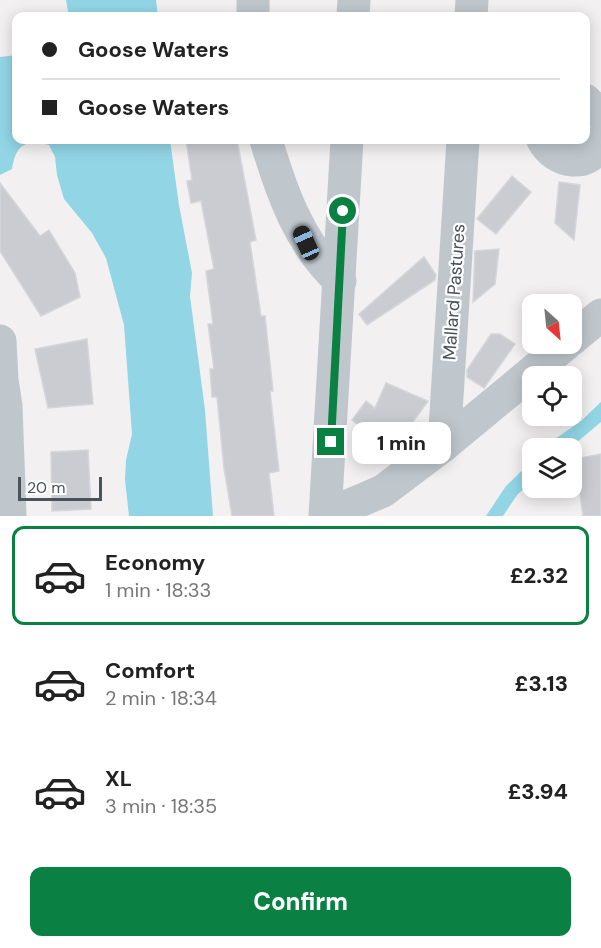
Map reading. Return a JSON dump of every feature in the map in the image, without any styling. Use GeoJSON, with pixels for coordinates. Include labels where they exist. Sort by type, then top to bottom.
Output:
{"type":"FeatureCollection","features":[{"type":"Feature","properties":{"kind":"street"},"geometry":{"type":"LineString","coordinates":[[590,105],[601,115]]}},
{"type":"Feature","properties":{"kind":"street"},"geometry":{"type":"LineString","coordinates":[[546,144],[554,155],[569,161],[588,157],[600,146],[601,141]]}},
{"type":"Feature","properties":{"kind":"street"},"geometry":{"type":"LineString","coordinates":[[267,144],[275,169],[306,243],[324,267],[340,281]]}},
{"type":"Feature","properties":{"kind":"street"},"geometry":{"type":"LineString","coordinates":[[347,144],[326,513],[348,507],[383,491],[444,445],[554,354]]}},
{"type":"Feature","properties":{"kind":"street","name":"Mallard Pastures"},"geometry":{"type":"LineString","coordinates":[[444,445],[463,144]]}},
{"type":"Feature","properties":{"kind":"street"},"geometry":{"type":"LineString","coordinates":[[582,331],[601,315]]}},
{"type":"Feature","properties":{"kind":"street"},"geometry":{"type":"LineString","coordinates":[[0,341],[6,406],[10,516]]}},
{"type":"Feature","properties":{"kind":"water"},"geometry":{"type":"Polygon","coordinates":[[[66,0],[156,0],[158,12],[68,12],[66,0]]]}},
{"type":"Feature","properties":{"kind":"water"},"geometry":{"type":"Polygon","coordinates":[[[12,56],[12,144],[28,144],[19,149],[12,169],[0,175],[0,57],[12,56]]]}},
{"type":"Feature","properties":{"kind":"water"},"geometry":{"type":"Polygon","coordinates":[[[45,144],[171,144],[192,273],[190,296],[205,410],[213,516],[129,516],[125,480],[126,460],[132,434],[124,325],[106,258],[92,233],[64,199],[57,175],[55,157],[49,145],[45,144]]]}},
{"type":"Feature","properties":{"kind":"water"},"geometry":{"type":"Polygon","coordinates":[[[601,402],[601,422],[582,438],[556,438],[574,426],[582,426],[582,420],[601,402]]]}},
{"type":"Feature","properties":{"kind":"water"},"geometry":{"type":"Polygon","coordinates":[[[522,471],[522,490],[503,516],[486,516],[506,486],[522,471]]]}},
{"type":"Feature","properties":{"kind":"building"},"geometry":{"type":"Polygon","coordinates":[[[187,144],[238,144],[256,240],[250,242],[261,316],[265,316],[273,391],[270,391],[279,471],[269,473],[274,516],[232,516],[224,468],[217,397],[212,397],[210,369],[214,369],[208,324],[213,324],[206,271],[214,269],[201,201],[191,203],[187,181],[192,180],[187,144]]]}},
{"type":"Feature","properties":{"kind":"building"},"geometry":{"type":"Polygon","coordinates":[[[512,176],[531,192],[496,234],[477,219],[512,176]]]}},
{"type":"Feature","properties":{"kind":"building"},"geometry":{"type":"Polygon","coordinates":[[[559,182],[580,185],[574,240],[555,223],[559,182]]]}},
{"type":"Feature","properties":{"kind":"building"},"geometry":{"type":"Polygon","coordinates":[[[0,183],[40,236],[49,230],[75,273],[80,297],[41,316],[0,251],[0,183]]]}},
{"type":"Feature","properties":{"kind":"building"},"geometry":{"type":"Polygon","coordinates":[[[499,249],[495,284],[473,302],[475,251],[499,249]]]}},
{"type":"Feature","properties":{"kind":"building"},"geometry":{"type":"Polygon","coordinates":[[[424,257],[436,275],[435,280],[367,325],[359,314],[424,257]]]}},
{"type":"Feature","properties":{"kind":"building"},"geometry":{"type":"Polygon","coordinates":[[[491,334],[500,334],[515,344],[484,388],[467,377],[467,370],[491,334]]]}},
{"type":"Feature","properties":{"kind":"building"},"geometry":{"type":"Polygon","coordinates":[[[87,339],[93,404],[48,408],[35,349],[87,339]]]}},
{"type":"Feature","properties":{"kind":"building"},"geometry":{"type":"Polygon","coordinates":[[[386,383],[428,401],[392,451],[352,420],[366,401],[375,408],[386,383]]]}},
{"type":"Feature","properties":{"kind":"building"},"geometry":{"type":"Polygon","coordinates":[[[88,450],[91,509],[52,511],[51,452],[88,450]]]}},
{"type":"Feature","properties":{"kind":"building"},"geometry":{"type":"Polygon","coordinates":[[[601,454],[601,516],[583,516],[580,498],[582,458],[601,454]]]}},
{"type":"Feature","properties":{"kind":"route"},"geometry":{"type":"LineString","coordinates":[[331,442],[343,211]]}}]}
